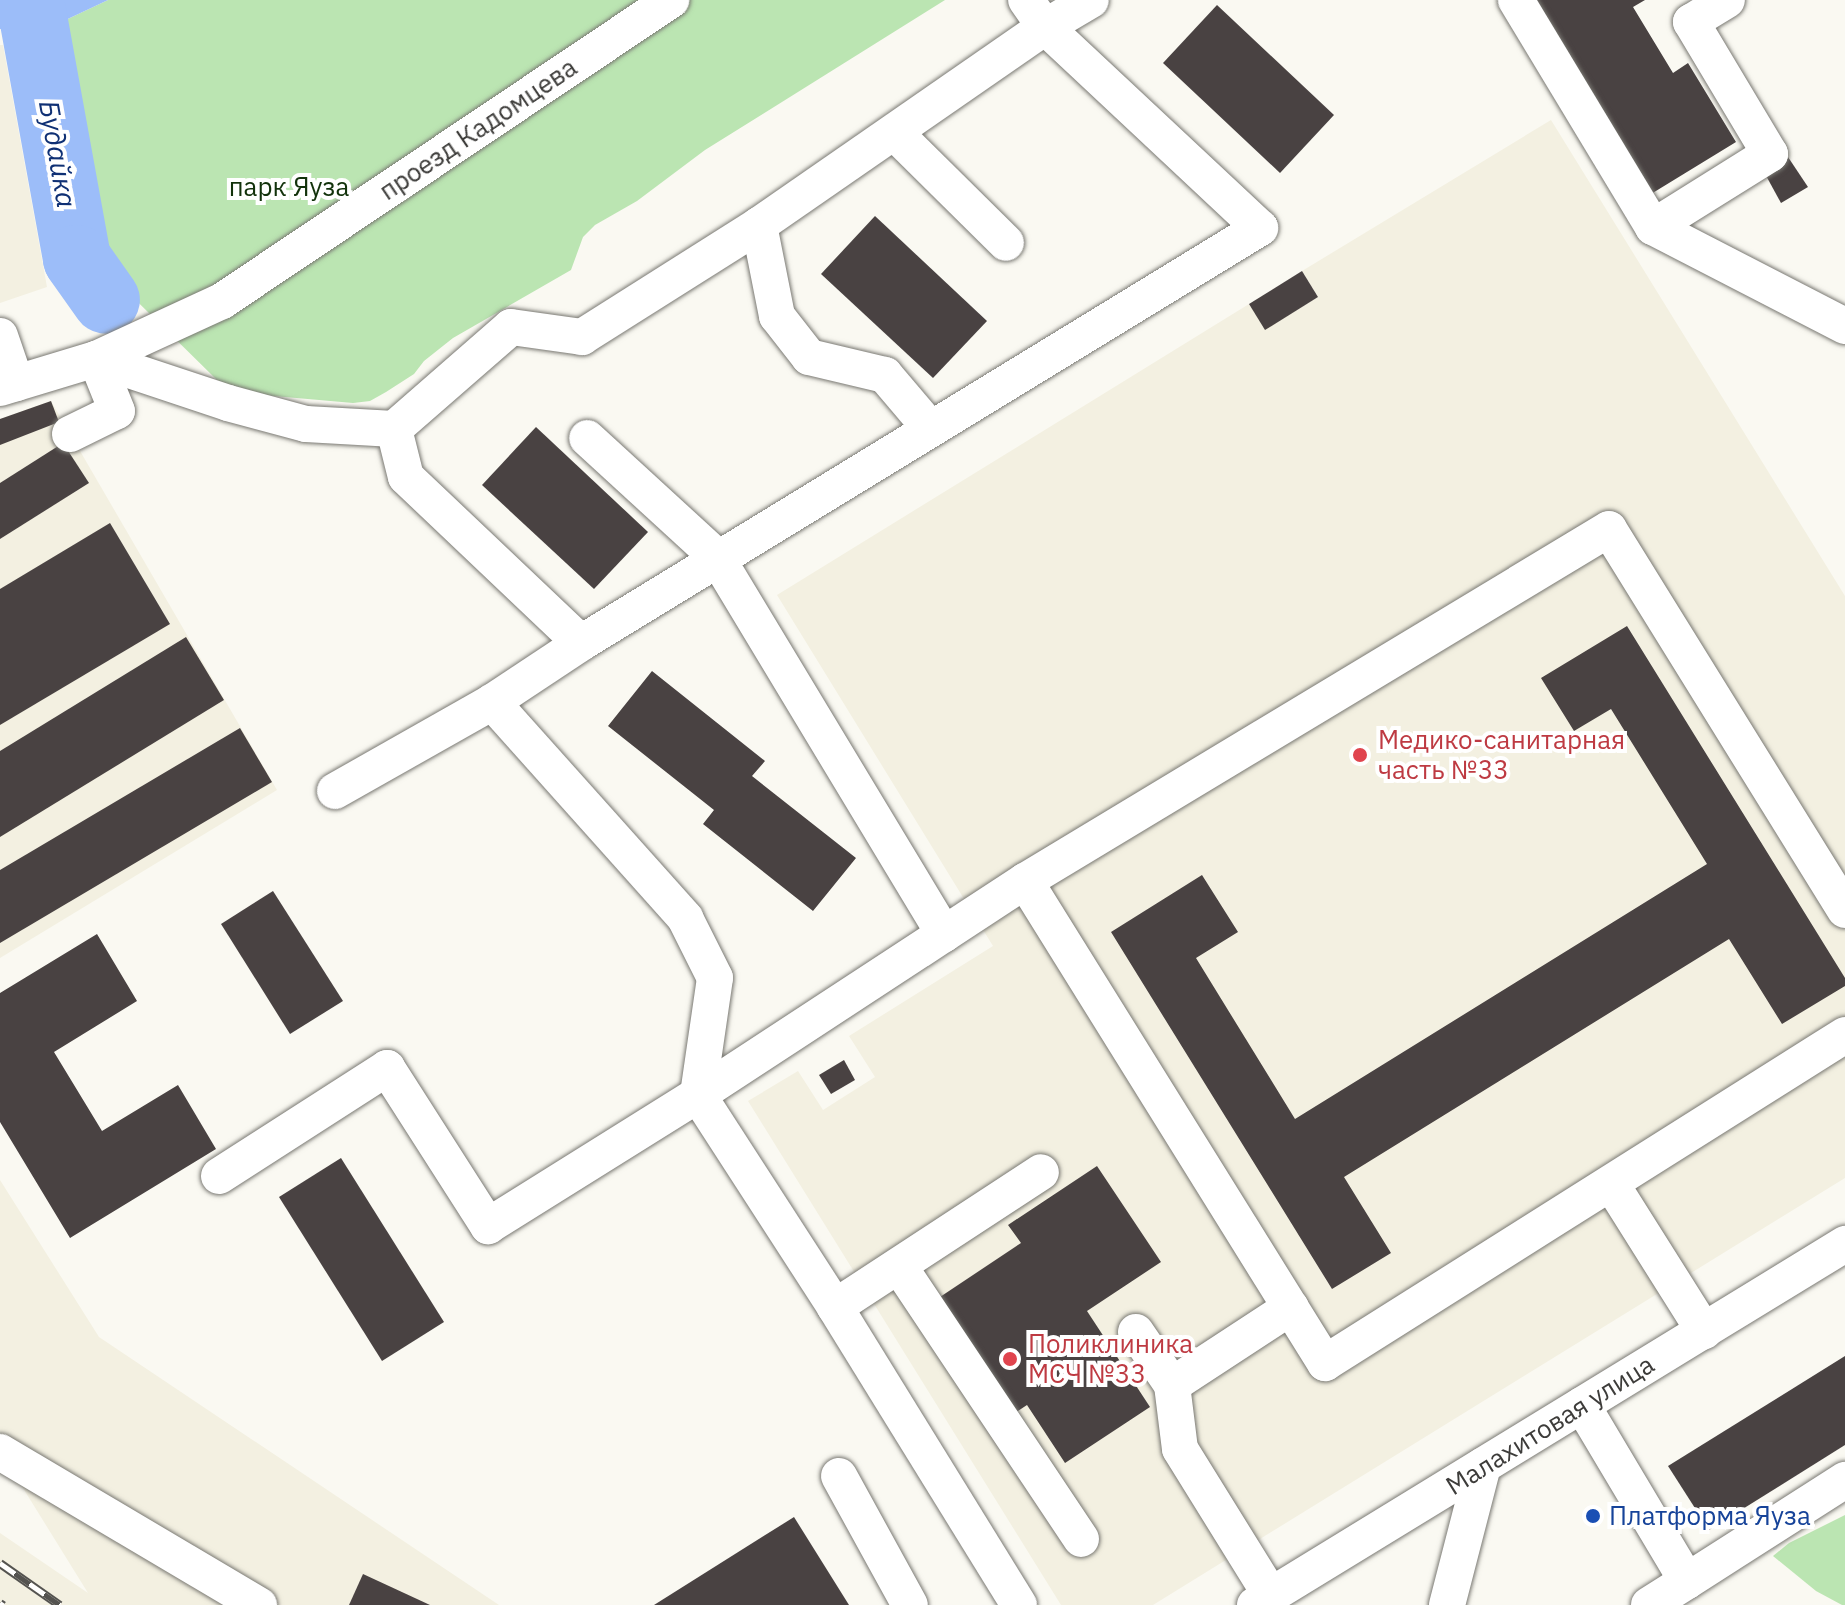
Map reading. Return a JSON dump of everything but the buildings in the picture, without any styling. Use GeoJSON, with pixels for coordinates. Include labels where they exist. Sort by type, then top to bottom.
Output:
{"type":"FeatureCollection","features":[{"type":"Feature","properties":{"kind":"street","name":"проезд Кадомцева"},"geometry":{"type":"LineString","coordinates":[[8,386],[106,354],[222,301],[671,0]]}},
{"type":"Feature","properties":{"kind":"street"},"geometry":{"type":"LineString","coordinates":[[106,354],[228,403],[306,424],[394,429],[511,327],[582,337],[759,225],[895,133],[1035,13],[1091,0]]}},
{"type":"Feature","properties":{"kind":"street"},"geometry":{"type":"LineString","coordinates":[[1516,0],[1653,227],[1845,326]]}},
{"type":"Feature","properties":{"kind":"street"},"geometry":{"type":"LineString","coordinates":[[1653,227],[1770,154],[1691,22],[1727,0]]}},
{"type":"Feature","properties":{"kind":"street"},"geometry":{"type":"LineString","coordinates":[[335,791],[492,702],[717,557],[1260,228],[1035,13]]}},
{"type":"Feature","properties":{"kind":"street"},"geometry":{"type":"LineString","coordinates":[[895,133],[1006,243]]}},
{"type":"Feature","properties":{"kind":"street"},"geometry":{"type":"LineString","coordinates":[[759,225],[777,316],[809,357],[885,375],[930,428]]}},
{"type":"Feature","properties":{"kind":"street"},"geometry":{"type":"LineString","coordinates":[[0,336],[8,386]]}},
{"type":"Feature","properties":{"kind":"street"},"geometry":{"type":"LineString","coordinates":[[70,434],[117,411],[106,354]]}},
{"type":"Feature","properties":{"kind":"street"},"geometry":{"type":"LineString","coordinates":[[394,429],[406,477],[581,643]]}},
{"type":"Feature","properties":{"kind":"street"},"geometry":{"type":"LineString","coordinates":[[587,438],[717,557],[944,934]]}},
{"type":"Feature","properties":{"kind":"street"},"geometry":{"type":"LineString","coordinates":[[219,1176],[387,1068],[488,1226],[698,1095],[1025,881],[1609,529],[1845,910]]}},
{"type":"Feature","properties":{"kind":"street"},"geometry":{"type":"LineString","coordinates":[[492,702],[685,918],[715,978],[698,1095],[835,1307],[1019,1605]]}},
{"type":"Feature","properties":{"kind":"street"},"geometry":{"type":"LineString","coordinates":[[1025,881],[1325,1363],[1612,1185],[1845,1035]]}},
{"type":"Feature","properties":{"kind":"street"},"geometry":{"type":"LineString","coordinates":[[835,1307],[1041,1172]]}},
{"type":"Feature","properties":{"kind":"street"},"geometry":{"type":"LineString","coordinates":[[1612,1185],[1704,1331]]}},
{"type":"Feature","properties":{"kind":"street","name":"Малахитовая улица"},"geometry":{"type":"LineString","coordinates":[[1263,1600],[1845,1244]]}},
{"type":"Feature","properties":{"kind":"street"},"geometry":{"type":"LineString","coordinates":[[899,1266],[1081,1539]]}},
{"type":"Feature","properties":{"kind":"street"},"geometry":{"type":"LineString","coordinates":[[1172,1385],[1291,1307]]}},
{"type":"Feature","properties":{"kind":"street"},"geometry":{"type":"LineString","coordinates":[[1136,1332],[1172,1385],[1180,1449],[1263,1600]]}},
{"type":"Feature","properties":{"kind":"street"},"geometry":{"type":"LineString","coordinates":[[1582,1405],[1687,1581]]}},
{"type":"Feature","properties":{"kind":"street"},"geometry":{"type":"LineString","coordinates":[[0,1452],[259,1605]]}},
{"type":"Feature","properties":{"kind":"street"},"geometry":{"type":"LineString","coordinates":[[1447,1605],[1483,1466]]}},
{"type":"Feature","properties":{"kind":"street"},"geometry":{"type":"LineString","coordinates":[[839,1476],[910,1605]]}},
{"type":"Feature","properties":{"kind":"street"},"geometry":{"type":"LineString","coordinates":[[1649,1605],[1845,1480]]}},
{"type":"Feature","properties":{"kind":"shaded area"},"geometry":{"type":"Polygon","coordinates":[[[0,45],[3,45],[47,287],[0,303],[0,45]]]}},
{"type":"Feature","properties":{"kind":"shaded area","name":"Медико-санитарная часть №33"},"geometry":{"type":"Polygon","coordinates":[[[1551,120],[1845,596],[1845,1178],[1153,1605],[1061,1605],[748,1101],[798,1071],[823,1110],[875,1077],[849,1036],[993,946],[777,595],[1249,304],[1265,329],[1318,297],[1302,271],[1551,120]]]}},
{"type":"Feature","properties":{"kind":"shaded area"},"geometry":{"type":"Polygon","coordinates":[[[51,401],[277,790],[0,958],[0,419],[51,401]]]}},
{"type":"Feature","properties":{"kind":"shaded area"},"geometry":{"type":"Polygon","coordinates":[[[0,1180],[99,1337],[499,1605],[0,1605],[0,1533],[88,1593],[0,1451],[0,1180]]]}},
{"type":"Feature","properties":{"kind":"green space","name":"парк Яуза"},"geometry":{"type":"Polygon","coordinates":[[[108,0],[945,0],[705,150],[637,201],[595,225],[583,237],[571,270],[453,338],[424,361],[414,374],[386,392],[370,401],[353,403],[251,394],[217,380],[89,254],[55,25],[108,0]]]}},
{"type":"Feature","properties":{"kind":"green space"},"geometry":{"type":"Polygon","coordinates":[[[1845,1515],[1845,1605],[1842,1605],[1816,1591],[1773,1556],[1789,1543],[1845,1515]]]}},
{"type":"Feature","properties":{"kind":"water"},"geometry":{"type":"Polygon","coordinates":[[[0,0],[108,0],[55,25],[0,29],[0,0]]]}},
{"type":"Feature","properties":{"kind":"waterway","name":"Будайка"},"geometry":{"type":"LineString","coordinates":[[30,0],[77,259],[106,300]]}},
{"type":"Feature","properties":{"kind":"railway"},"geometry":{"type":"LineString","coordinates":[[0,1563],[60,1605]]}},
{"type":"Feature","properties":{"kind":"place","name":"Медико-санитарная часть №33"},"geometry":{"type":"Point","coordinates":[1360,755]}},
{"type":"Feature","properties":{"kind":"place","name":"Поликлиника МСЧ №33"},"geometry":{"type":"Point","coordinates":[1010,1359]}},
{"type":"Feature","properties":{"kind":"place","name":"Платформа Яуза"},"geometry":{"type":"Point","coordinates":[1593,1516]}}]}
